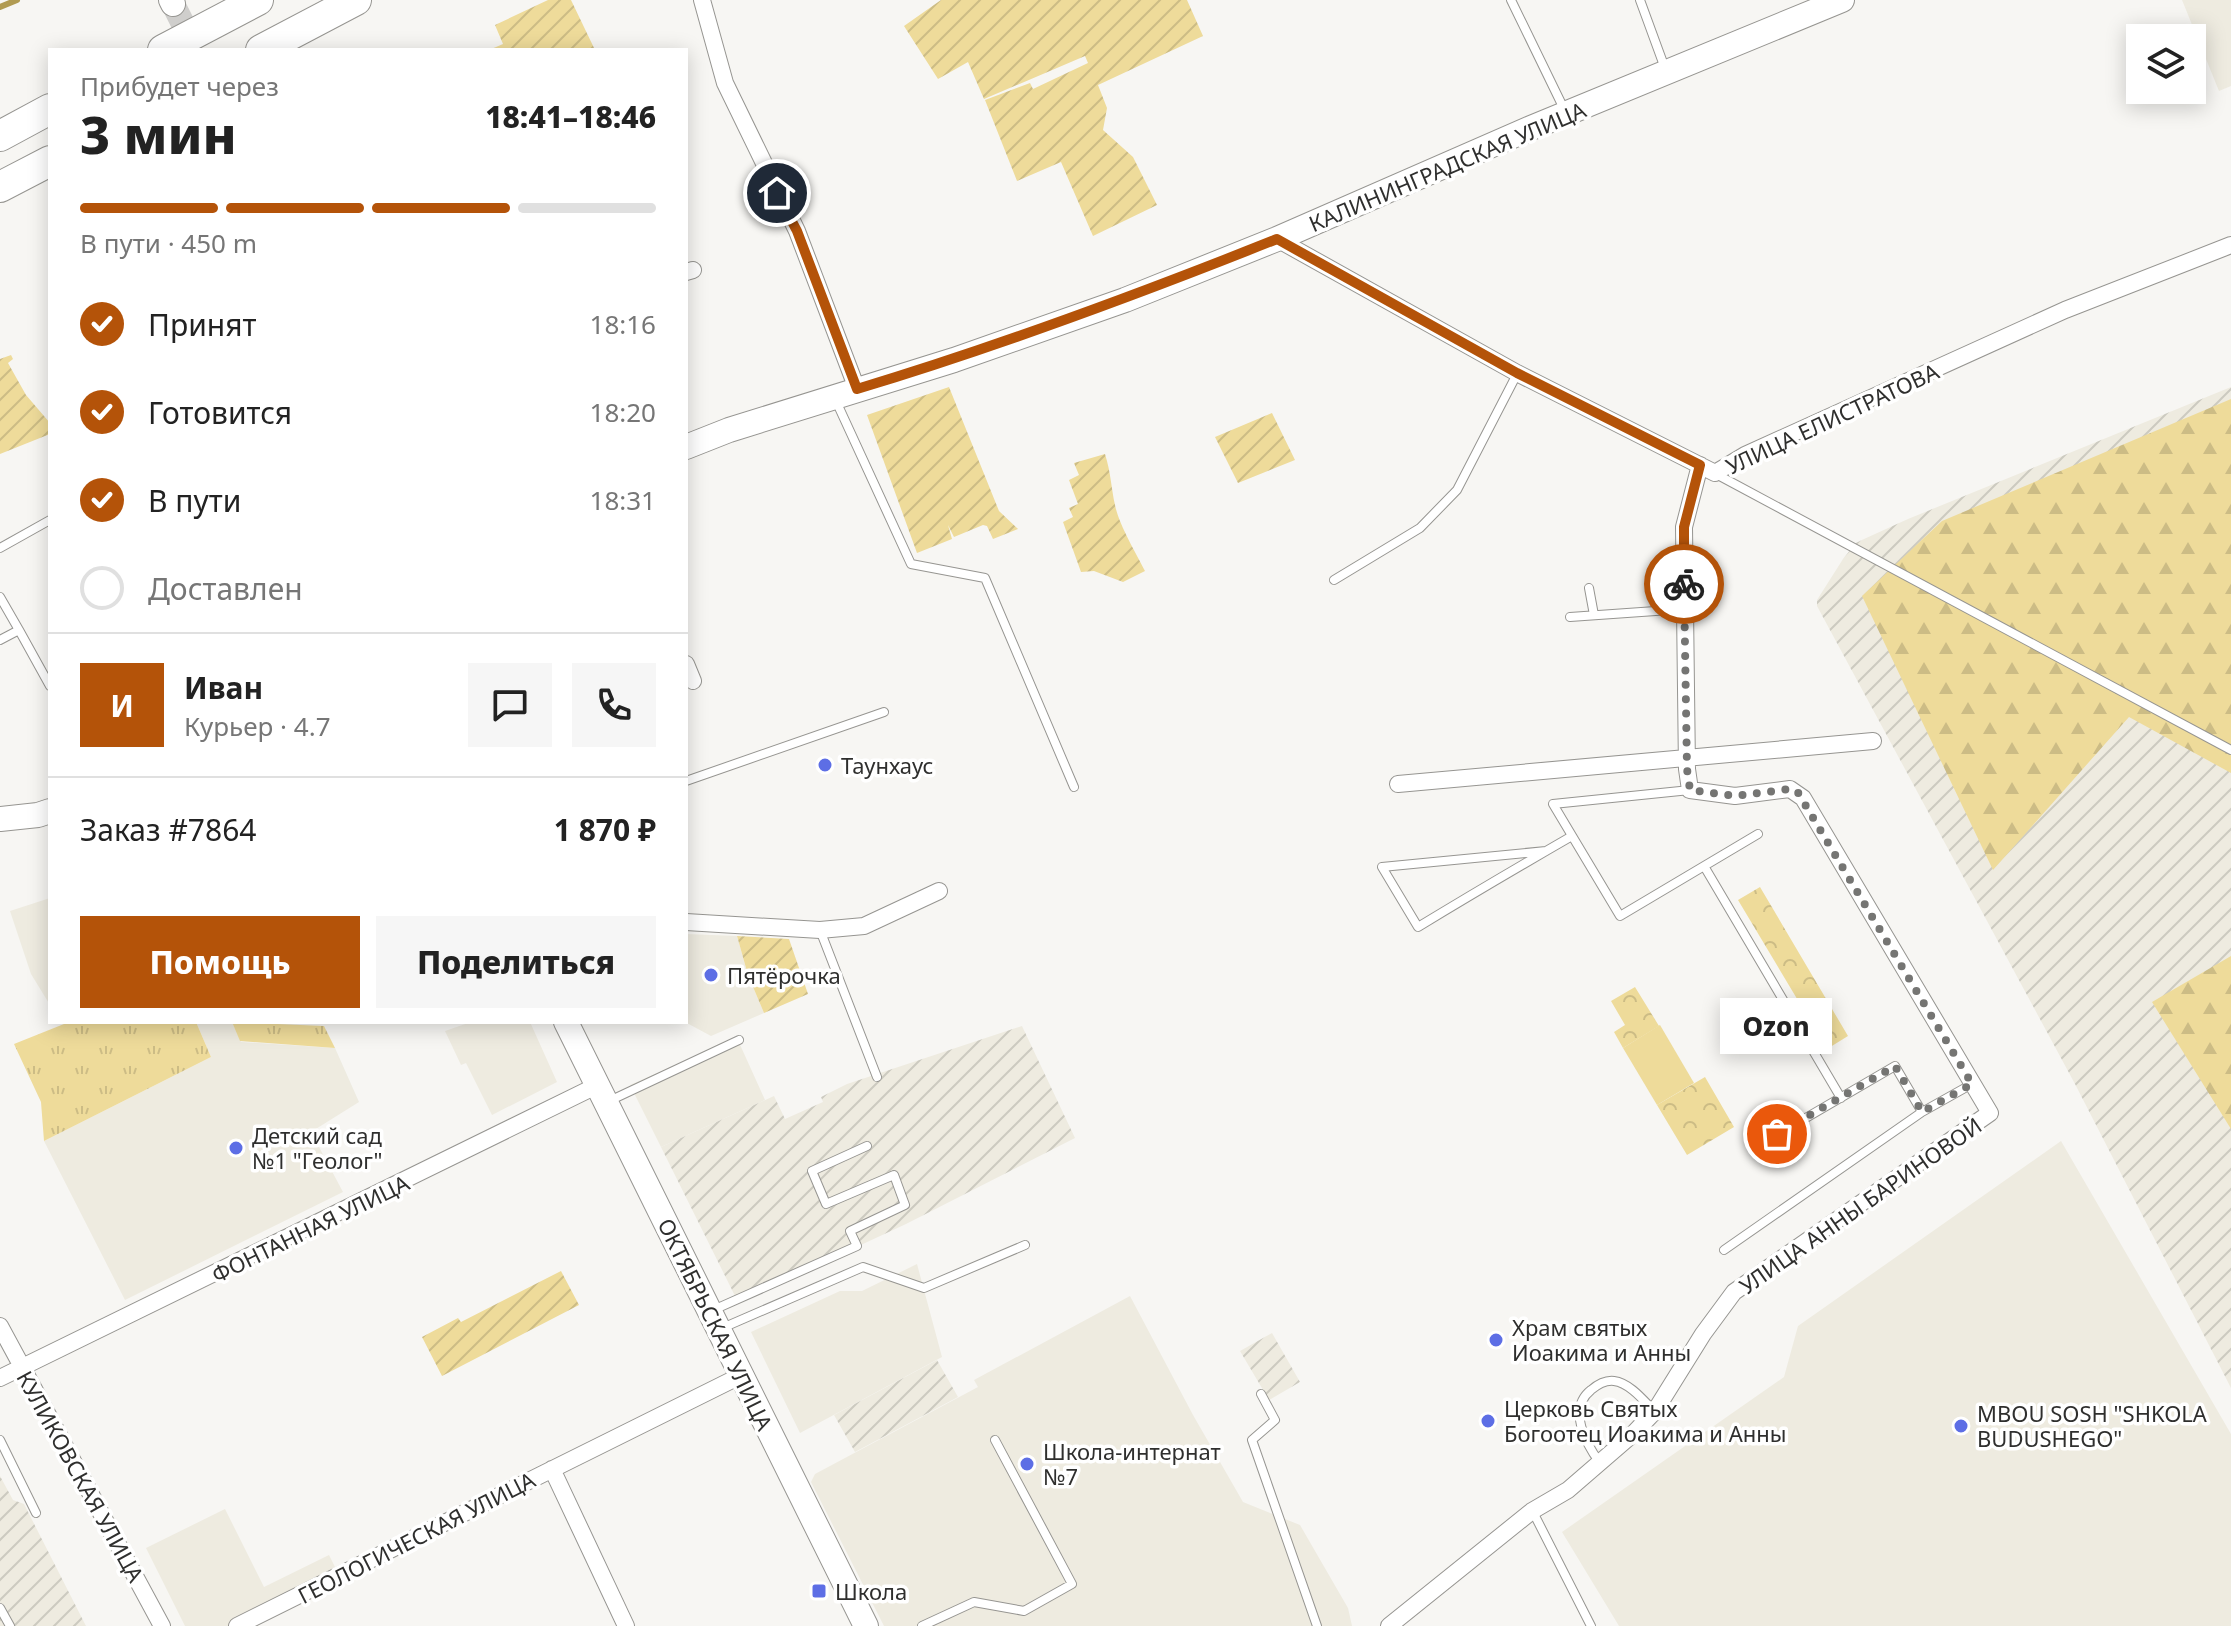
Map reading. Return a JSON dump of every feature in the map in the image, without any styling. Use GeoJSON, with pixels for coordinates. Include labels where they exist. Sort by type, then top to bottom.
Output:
{"type":"FeatureCollection","features":[{"type":"Feature","properties":{"kind":"highway"},"geometry":{"type":"LineString","coordinates":[[167,48],[258,0]]}},
{"type":"Feature","properties":{"kind":"highway"},"geometry":{"type":"LineString","coordinates":[[265,48],[356,0]]}},
{"type":"Feature","properties":{"kind":"highway"},"geometry":{"type":"LineString","coordinates":[[0,136],[48,110]]}},
{"type":"Feature","properties":{"kind":"highway"},"geometry":{"type":"LineString","coordinates":[[0,187],[48,162]]}},
{"type":"Feature","properties":{"kind":"street"},"geometry":{"type":"LineString","coordinates":[[702,0],[725,83],[797,231],[857,389]]}},
{"type":"Feature","properties":{"kind":"street","name":"КАЛИНИНГРАДСКАЯ УЛИЦА"},"geometry":{"type":"LineString","coordinates":[[688,446],[729,430],[954,360],[1125,300],[1842,0]]}},
{"type":"Feature","properties":{"kind":"street","name":"УЛИЦА ЕЛИСТРАТОВА"},"geometry":{"type":"LineString","coordinates":[[1277,239],[1517,373],[1708,469],[2065,310],[2231,245]]}},
{"type":"Feature","properties":{"kind":"street"},"geometry":{"type":"LineString","coordinates":[[1708,469],[1684,527],[1690,790],[1735,796],[1790,789],[1797,791],[1972,1084]]}},
{"type":"Feature","properties":{"kind":"street"},"geometry":{"type":"LineString","coordinates":[[688,669],[693,681]]}},
{"type":"Feature","properties":{"kind":"street"},"geometry":{"type":"LineString","coordinates":[[1398,784],[1873,741]]}},
{"type":"Feature","properties":{"kind":"street"},"geometry":{"type":"LineString","coordinates":[[0,819],[48,812]]}},
{"type":"Feature","properties":{"kind":"street"},"geometry":{"type":"LineString","coordinates":[[688,922],[820,930],[864,926],[939,891]]}},
{"type":"Feature","properties":{"kind":"street","name":"ОКТЯБРЬСКАЯ УЛИЦА"},"geometry":{"type":"LineString","coordinates":[[567,1024],[866,1626]]}},
{"type":"Feature","properties":{"kind":"street","name":"УЛИЦА АННЫ БАРИНОВОЙ"},"geometry":{"type":"LineString","coordinates":[[1389,1626],[1532,1511],[1568,1490],[1655,1411],[1703,1334],[1734,1292],[1990,1113],[1972,1084]]}},
{"type":"Feature","properties":{"kind":"street","name":"ФОНТАННАЯ УЛИЦА"},"geometry":{"type":"LineString","coordinates":[[0,1378],[602,1094]]}},
{"type":"Feature","properties":{"kind":"street","name":"КУЛИКОВСКАЯ УЛИЦА"},"geometry":{"type":"LineString","coordinates":[[0,1326],[162,1626]]}},
{"type":"Feature","properties":{"kind":"street","name":"ГЕОЛОГИЧЕСКАЯ УЛИЦА"},"geometry":{"type":"LineString","coordinates":[[237,1626],[742,1375]]}},
{"type":"Feature","properties":{"kind":"street"},"geometry":{"type":"LineString","coordinates":[[552,1469],[626,1626]]}},
{"type":"Feature","properties":{"kind":"lane"},"geometry":{"type":"LineString","coordinates":[[1511,0],[1567,115]]}},
{"type":"Feature","properties":{"kind":"lane"},"geometry":{"type":"LineString","coordinates":[[1640,0],[1666,72]]}},
{"type":"Feature","properties":{"kind":"lane"},"geometry":{"type":"LineString","coordinates":[[1334,580],[1420,528],[1457,490],[1517,373]]}},
{"type":"Feature","properties":{"kind":"lane"},"geometry":{"type":"LineString","coordinates":[[834,397],[911,564],[985,578],[1074,787]]}},
{"type":"Feature","properties":{"kind":"lane"},"geometry":{"type":"LineString","coordinates":[[1708,469],[2231,750]]}},
{"type":"Feature","properties":{"kind":"lane"},"geometry":{"type":"LineString","coordinates":[[0,548],[48,521]]}},
{"type":"Feature","properties":{"kind":"lane"},"geometry":{"type":"LineString","coordinates":[[1589,588],[1594,615]]}},
{"type":"Feature","properties":{"kind":"lane"},"geometry":{"type":"LineString","coordinates":[[0,597],[48,682]]}},
{"type":"Feature","properties":{"kind":"lane"},"geometry":{"type":"LineString","coordinates":[[1570,617],[1684,609]]}},
{"type":"Feature","properties":{"kind":"lane"},"geometry":{"type":"LineString","coordinates":[[0,640],[19,630]]}},
{"type":"Feature","properties":{"kind":"lane"},"geometry":{"type":"LineString","coordinates":[[688,780],[884,712]]}},
{"type":"Feature","properties":{"kind":"lane"},"geometry":{"type":"LineString","coordinates":[[1690,790],[1553,804],[1620,916],[1758,834]]}},
{"type":"Feature","properties":{"kind":"lane"},"geometry":{"type":"LineString","coordinates":[[1546,851],[1382,867],[1418,927],[1572,836]]}},
{"type":"Feature","properties":{"kind":"lane"},"geometry":{"type":"LineString","coordinates":[[1704,866],[1841,1098]]}},
{"type":"Feature","properties":{"kind":"lane"},"geometry":{"type":"LineString","coordinates":[[820,930],[877,1077]]}},
{"type":"Feature","properties":{"kind":"lane"},"geometry":{"type":"LineString","coordinates":[[602,1094],[739,1040]]}},
{"type":"Feature","properties":{"kind":"lane"},"geometry":{"type":"LineString","coordinates":[[1756,1147],[1895,1066],[1922,1112]]}},
{"type":"Feature","properties":{"kind":"lane"},"geometry":{"type":"LineString","coordinates":[[1724,1250],[1922,1112],[1972,1084]]}},
{"type":"Feature","properties":{"kind":"lane"},"geometry":{"type":"LineString","coordinates":[[715,1321],[857,1246],[850,1231],[905,1205],[894,1175],[826,1204],[812,1171],[867,1146]]}},
{"type":"Feature","properties":{"kind":"lane"},"geometry":{"type":"LineString","coordinates":[[715,1321],[863,1267],[924,1288],[1025,1245]]}},
{"type":"Feature","properties":{"kind":"lane"},"geometry":{"type":"LineString","coordinates":[[1600,1463],[1584,1437],[1579,1417],[1585,1396],[1603,1383],[1615,1381],[1626,1386],[1655,1411]]}},
{"type":"Feature","properties":{"kind":"lane"},"geometry":{"type":"LineString","coordinates":[[1261,1394],[1275,1420],[1252,1440],[1317,1626]]}},
{"type":"Feature","properties":{"kind":"lane"},"geometry":{"type":"LineString","coordinates":[[0,1440],[36,1513]]}},
{"type":"Feature","properties":{"kind":"lane"},"geometry":{"type":"LineString","coordinates":[[922,1626],[974,1602],[1024,1611],[1072,1584],[995,1440]]}},
{"type":"Feature","properties":{"kind":"lane"},"geometry":{"type":"LineString","coordinates":[[1532,1511],[1591,1626]]}},
{"type":"Feature","properties":{"kind":"lane"},"geometry":{"type":"LineString","coordinates":[[0,1608],[10,1626]]}},
{"type":"Feature","properties":{"kind":"shaded area"},"geometry":{"type":"Polygon","coordinates":[[[2182,0],[2231,0],[2231,86],[2219,91],[2206,59],[2206,24],[2192,24],[2182,0]]]}},
{"type":"Feature","properties":{"kind":"shaded area"},"geometry":{"type":"Polygon","coordinates":[[[2231,387],[2231,1388],[2075,1084],[1817,606],[1817,600],[1856,543],[2231,387]]]}},
{"type":"Feature","properties":{"kind":"shaded area"},"geometry":{"type":"Polygon","coordinates":[[[48,899],[48,1002],[31,974],[10,911],[48,899]]]}},
{"type":"Feature","properties":{"kind":"shaded area"},"geometry":{"type":"Polygon","coordinates":[[[688,934],[737,936],[748,975],[764,1013],[711,1036],[688,1024],[688,934]]]}},
{"type":"Feature","properties":{"kind":"shaded area"},"geometry":{"type":"Polygon","coordinates":[[[197,1024],[233,1024],[241,1042],[335,1048],[359,1102],[311,1132],[343,1192],[125,1300],[44,1141],[211,1057],[197,1024]]]}},
{"type":"Feature","properties":{"kind":"shaded area"},"geometry":{"type":"Polygon","coordinates":[[[465,1024],[531,1024],[557,1082],[492,1115],[466,1063],[461,1065],[445,1031],[465,1024]]]}},
{"type":"Feature","properties":{"kind":"shaded area"},"geometry":{"type":"Polygon","coordinates":[[[1022,1026],[1075,1138],[906,1224],[738,1302],[661,1147],[774,1096],[785,1119],[823,1102],[821,1097],[847,1084],[1022,1026]]]}},
{"type":"Feature","properties":{"kind":"shaded area"},"geometry":{"type":"Polygon","coordinates":[[[737,1038],[765,1100],[661,1147],[630,1085],[737,1038]]]}},
{"type":"Feature","properties":{"kind":"shaded area"},"geometry":{"type":"Polygon","coordinates":[[[2061,1141],[2231,1434],[2231,1626],[1619,1626],[1562,1532],[1784,1377],[1798,1326],[2061,1141]]]}},
{"type":"Feature","properties":{"kind":"shaded area"},"geometry":{"type":"Polygon","coordinates":[[[917,1264],[942,1357],[800,1433],[751,1332],[840,1291],[862,1291],[917,1264]]]}},
{"type":"Feature","properties":{"kind":"shaded area","name":"Школа-интернат №7"},"geometry":{"type":"Polygon","coordinates":[[[1130,1296],[1243,1502],[1300,1525],[1348,1608],[1352,1626],[884,1626],[811,1482],[815,1474],[978,1387],[974,1380],[1130,1296]]]}},
{"type":"Feature","properties":{"kind":"shaded area"},"geometry":{"type":"Polygon","coordinates":[[[1272,1333],[1300,1382],[1269,1400],[1240,1351],[1272,1333]]]}},
{"type":"Feature","properties":{"kind":"shaded area"},"geometry":{"type":"Polygon","coordinates":[[[937,1360],[958,1397],[855,1452],[834,1415],[937,1360]]]}},
{"type":"Feature","properties":{"kind":"shaded area"},"geometry":{"type":"Polygon","coordinates":[[[0,1476],[13,1500],[24,1504],[86,1626],[0,1626],[0,1476]]]}},
{"type":"Feature","properties":{"kind":"shaded area"},"geometry":{"type":"Polygon","coordinates":[[[225,1509],[264,1587],[329,1555],[338,1573],[229,1626],[185,1626],[146,1548],[225,1509]]]}},
{"type":"Feature","properties":{"kind":"green space"},"geometry":{"type":"Polygon","coordinates":[[[548,0],[571,0],[594,48],[494,48],[503,44],[495,25],[548,0]]]}},
{"type":"Feature","properties":{"kind":"green space"},"geometry":{"type":"Polygon","coordinates":[[[941,0],[1187,0],[1203,36],[1098,85],[1107,108],[1103,130],[1133,157],[1157,205],[1093,236],[1061,162],[1017,181],[985,100],[1030,83],[1033,89],[1088,63],[1085,56],[984,99],[968,62],[938,79],[904,26],[941,0]]]}},
{"type":"Feature","properties":{"kind":"green space"},"geometry":{"type":"Polygon","coordinates":[[[11,355],[13,359],[8,363],[26,395],[48,421],[48,435],[0,454],[0,359],[11,355]]]}},
{"type":"Feature","properties":{"kind":"green space"},"geometry":{"type":"Polygon","coordinates":[[[949,387],[999,511],[1018,529],[993,539],[987,526],[983,525],[954,537],[948,525],[952,539],[917,553],[867,415],[949,387]]]}},
{"type":"Feature","properties":{"kind":"green space"},"geometry":{"type":"Polygon","coordinates":[[[2231,399],[2231,773],[2129,717],[1993,870],[1862,596],[1942,521],[2231,399]]]}},
{"type":"Feature","properties":{"kind":"green space"},"geometry":{"type":"Polygon","coordinates":[[[1272,413],[1295,460],[1238,483],[1215,437],[1272,413]]]}},
{"type":"Feature","properties":{"kind":"green space"},"geometry":{"type":"Polygon","coordinates":[[[1105,454],[1117,513],[1145,571],[1123,582],[1094,571],[1081,572],[1063,522],[1073,517],[1069,508],[1078,504],[1069,480],[1079,475],[1074,463],[1105,454]]]}},
{"type":"Feature","properties":{"kind":"green space"},"geometry":{"type":"Polygon","coordinates":[[[1760,887],[1848,1036],[1827,1049],[1738,900],[1760,887]]]}},
{"type":"Feature","properties":{"kind":"green space"},"geometry":{"type":"Polygon","coordinates":[[[737,936],[789,939],[808,994],[764,1013],[748,975],[737,936]]]}},
{"type":"Feature","properties":{"kind":"green space"},"geometry":{"type":"Polygon","coordinates":[[[2231,956],[2231,1129],[2152,1002],[2231,956]]]}},
{"type":"Feature","properties":{"kind":"green space"},"geometry":{"type":"Polygon","coordinates":[[[1635,987],[1659,1026],[1623,1048],[1614,1032],[1625,1025],[1611,1001],[1635,987]]]}},
{"type":"Feature","properties":{"kind":"green space"},"geometry":{"type":"Polygon","coordinates":[[[64,1024],[197,1024],[211,1057],[44,1141],[41,1102],[14,1044],[64,1024]]]}},
{"type":"Feature","properties":{"kind":"green space"},"geometry":{"type":"Polygon","coordinates":[[[233,1024],[324,1026],[335,1048],[240,1041],[233,1024]]]}},
{"type":"Feature","properties":{"kind":"green space"},"geometry":{"type":"Polygon","coordinates":[[[1660,1025],[1694,1083],[1657,1105],[1623,1048],[1660,1025]]]}},
{"type":"Feature","properties":{"kind":"green space"},"geometry":{"type":"Polygon","coordinates":[[[1705,1077],[1734,1127],[1687,1155],[1657,1105],[1705,1077]]]}},
{"type":"Feature","properties":{"kind":"green space"},"geometry":{"type":"Polygon","coordinates":[[[561,1271],[579,1305],[442,1376],[422,1337],[458,1318],[461,1322],[561,1271]]]}},
{"type":"Feature","properties":{"kind":"waterway"},"geometry":{"type":"LineString","coordinates":[[0,7],[17,0]]}},
{"type":"Feature","properties":{"kind":"tunnel"},"geometry":{"type":"LineString","coordinates":[[173,4],[195,48]]}},
{"type":"Feature","properties":{"kind":"way so far"},"geometry":{"type":"LineString","coordinates":[[1684,584],[1690,790],[1735,796],[1790,789],[1797,791],[1972,1084],[1922,1112],[1895,1066],[1777,1134]]}},
{"type":"Feature","properties":{"kind":"place","name":"Таунхаус"},"geometry":{"type":"Point","coordinates":[825,765]}},
{"type":"Feature","properties":{"kind":"place","name":"Пятёрочка"},"geometry":{"type":"Point","coordinates":[711,975]}},
{"type":"Feature","properties":{"kind":"place","name":"Ozon"},"geometry":{"type":"Point","coordinates":[1777,1134]}},
{"type":"Feature","properties":{"kind":"place","name":"Детский сад №1 \"Геолог\""},"geometry":{"type":"Point","coordinates":[236,1148]}},
{"type":"Feature","properties":{"kind":"place","name":"Храм святых Иоакима и Анны"},"geometry":{"type":"Point","coordinates":[1496,1340]}},
{"type":"Feature","properties":{"kind":"place","name":"Церковь Святых Богоотец Иоакима и Анны"},"geometry":{"type":"Point","coordinates":[1488,1421]}},
{"type":"Feature","properties":{"kind":"place","name":"MBOU SOSH \"SHKOLA BUDUSHEGO\""},"geometry":{"type":"Point","coordinates":[1961,1426]}},
{"type":"Feature","properties":{"kind":"place","name":"Школа-интернат №7"},"geometry":{"type":"Point","coordinates":[1027,1464]}},
{"type":"Feature","properties":{"kind":"place","name":"Школа"},"geometry":{"type":"Point","coordinates":[819,1591]}},
{"type":"Feature","properties":{"kind":"route"},"geometry":{"type":"LineString","coordinates":[[777,193],[797,231],[857,389],[954,360],[1125,300],[1277,239],[1517,373],[1700,465],[1684,527],[1684,584]]}}]}
